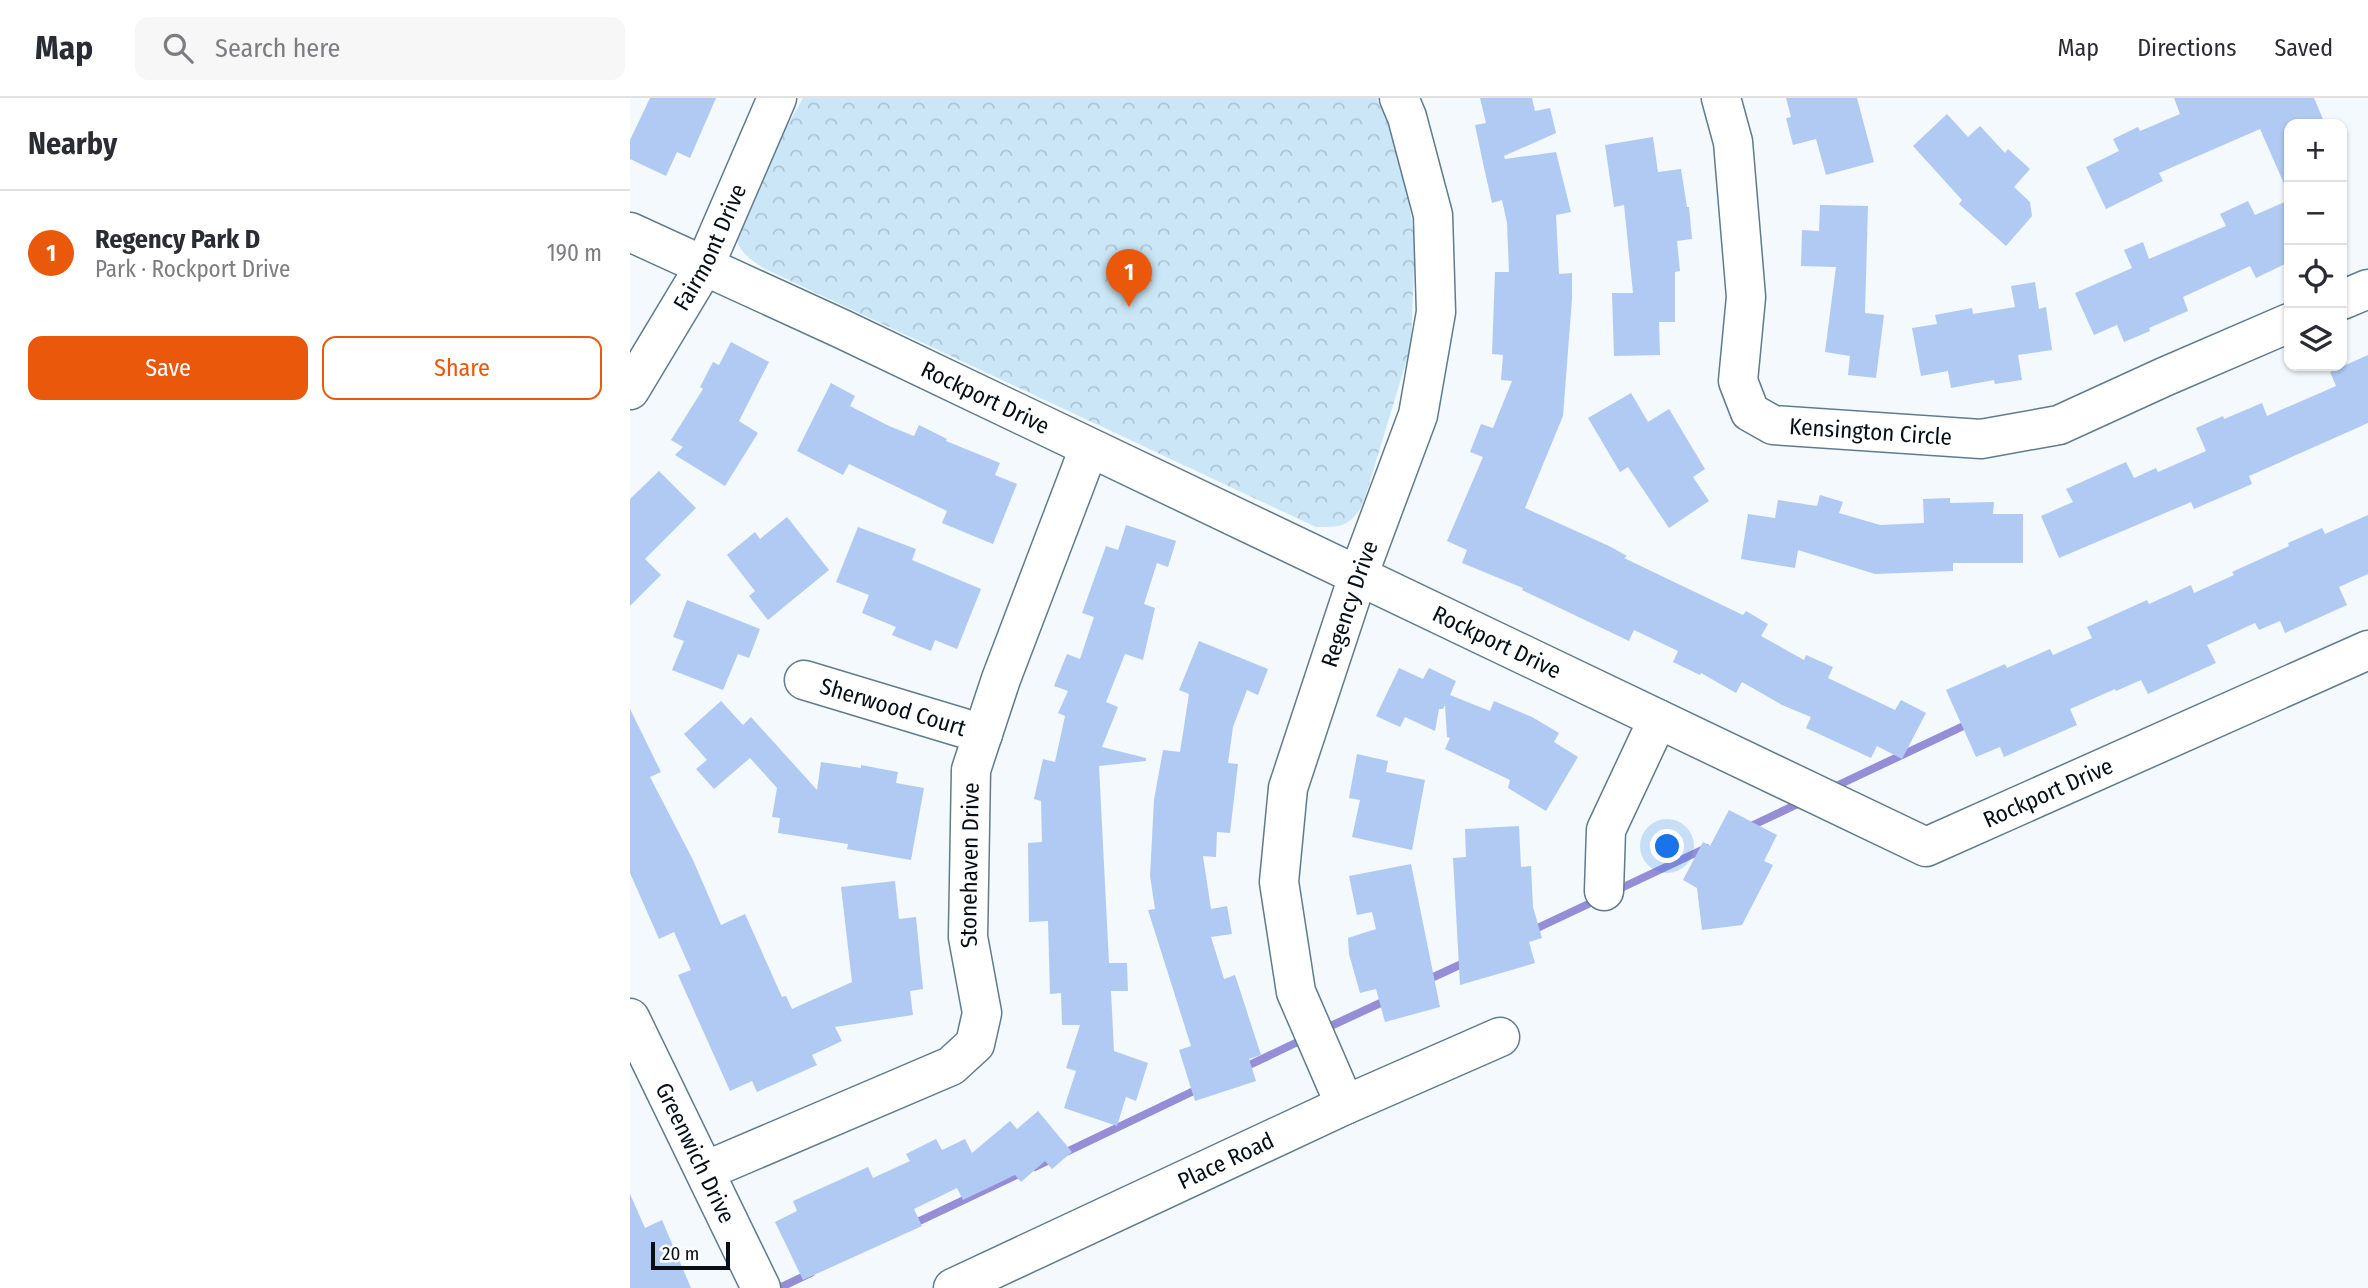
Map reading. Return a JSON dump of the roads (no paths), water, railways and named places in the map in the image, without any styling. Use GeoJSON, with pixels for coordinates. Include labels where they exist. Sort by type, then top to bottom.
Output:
{"type":"FeatureCollection","features":[{"type":"Feature","properties":{"kind":"street","name":"Fairmont Drive"},"geometry":{"type":"LineString","coordinates":[[630,390],[704,267],[777,98]]}},
{"type":"Feature","properties":{"kind":"street","name":"Regency Drive"},"geometry":{"type":"LineString","coordinates":[[1345,1105],[1296,992],[1279,882],[1288,788],[1358,576],[1418,415],[1436,312],[1433,215],[1407,117],[1398,98]]}},
{"type":"Feature","properties":{"kind":"street","name":"Kensington Circle"},"geometry":{"type":"LineString","coordinates":[[1721,98],[1733,142],[1746,297],[1738,381],[1750,412],[1773,425],[1981,439],[2059,425],[2284,325]]}},
{"type":"Feature","properties":{"kind":"street","name":"Rockport Drive"},"geometry":{"type":"LineString","coordinates":[[630,232],[842,329],[1926,847],[2368,650]]}},
{"type":"Feature","properties":{"kind":"street"},"geometry":{"type":"LineString","coordinates":[[2347,298],[2368,289]]}},
{"type":"Feature","properties":{"kind":"street","name":"Stonehaven Drive"},"geometry":{"type":"LineString","coordinates":[[705,1171],[951,1066],[975,1044],[982,1013],[968,937],[971,771],[1089,447]]}},
{"type":"Feature","properties":{"kind":"street","name":"Sherwood Court"},"geometry":{"type":"LineString","coordinates":[[804,680],[983,734]]}},
{"type":"Feature","properties":{"kind":"street"},"geometry":{"type":"LineString","coordinates":[[1604,891],[1606,830],[1658,719]]}},
{"type":"Feature","properties":{"kind":"street","name":"Greenwich Drive"},"geometry":{"type":"LineString","coordinates":[[630,1018],[761,1288]]}},
{"type":"Feature","properties":{"kind":"street","name":"Place Road"},"geometry":{"type":"LineString","coordinates":[[953,1288],[1345,1105],[1500,1037]]}},
{"type":"Feature","properties":{"kind":"waterway"},"geometry":{"type":"LineString","coordinates":[[1832,788],[1972,722]]}},
{"type":"Feature","properties":{"kind":"waterway"},"geometry":{"type":"LineString","coordinates":[[1749,827],[1804,801]]}},
{"type":"Feature","properties":{"kind":"waterway"},"geometry":{"type":"LineString","coordinates":[[1617,890],[1706,848]]}},
{"type":"Feature","properties":{"kind":"waterway"},"geometry":{"type":"LineString","coordinates":[[1531,931],[1599,899]]}},
{"type":"Feature","properties":{"kind":"waterway"},"geometry":{"type":"LineString","coordinates":[[1427,980],[1466,962]]}},
{"type":"Feature","properties":{"kind":"waterway"},"geometry":{"type":"LineString","coordinates":[[1322,1030],[1387,1000]]}},
{"type":"Feature","properties":{"kind":"waterway"},"geometry":{"type":"LineString","coordinates":[[1243,1068],[1304,1039]]}},
{"type":"Feature","properties":{"kind":"waterway"},"geometry":{"type":"LineString","coordinates":[[1035,1167],[1200,1088]]}},
{"type":"Feature","properties":{"kind":"waterway"},"geometry":{"type":"LineString","coordinates":[[911,1225],[1023,1172]]}},
{"type":"Feature","properties":{"kind":"waterway"},"geometry":{"type":"LineString","coordinates":[[779,1288],[811,1273]]}},
{"type":"Feature","properties":{"kind":"place","name":"Regency Park D"},"geometry":{"type":"Point","coordinates":[1129,307]}}]}
